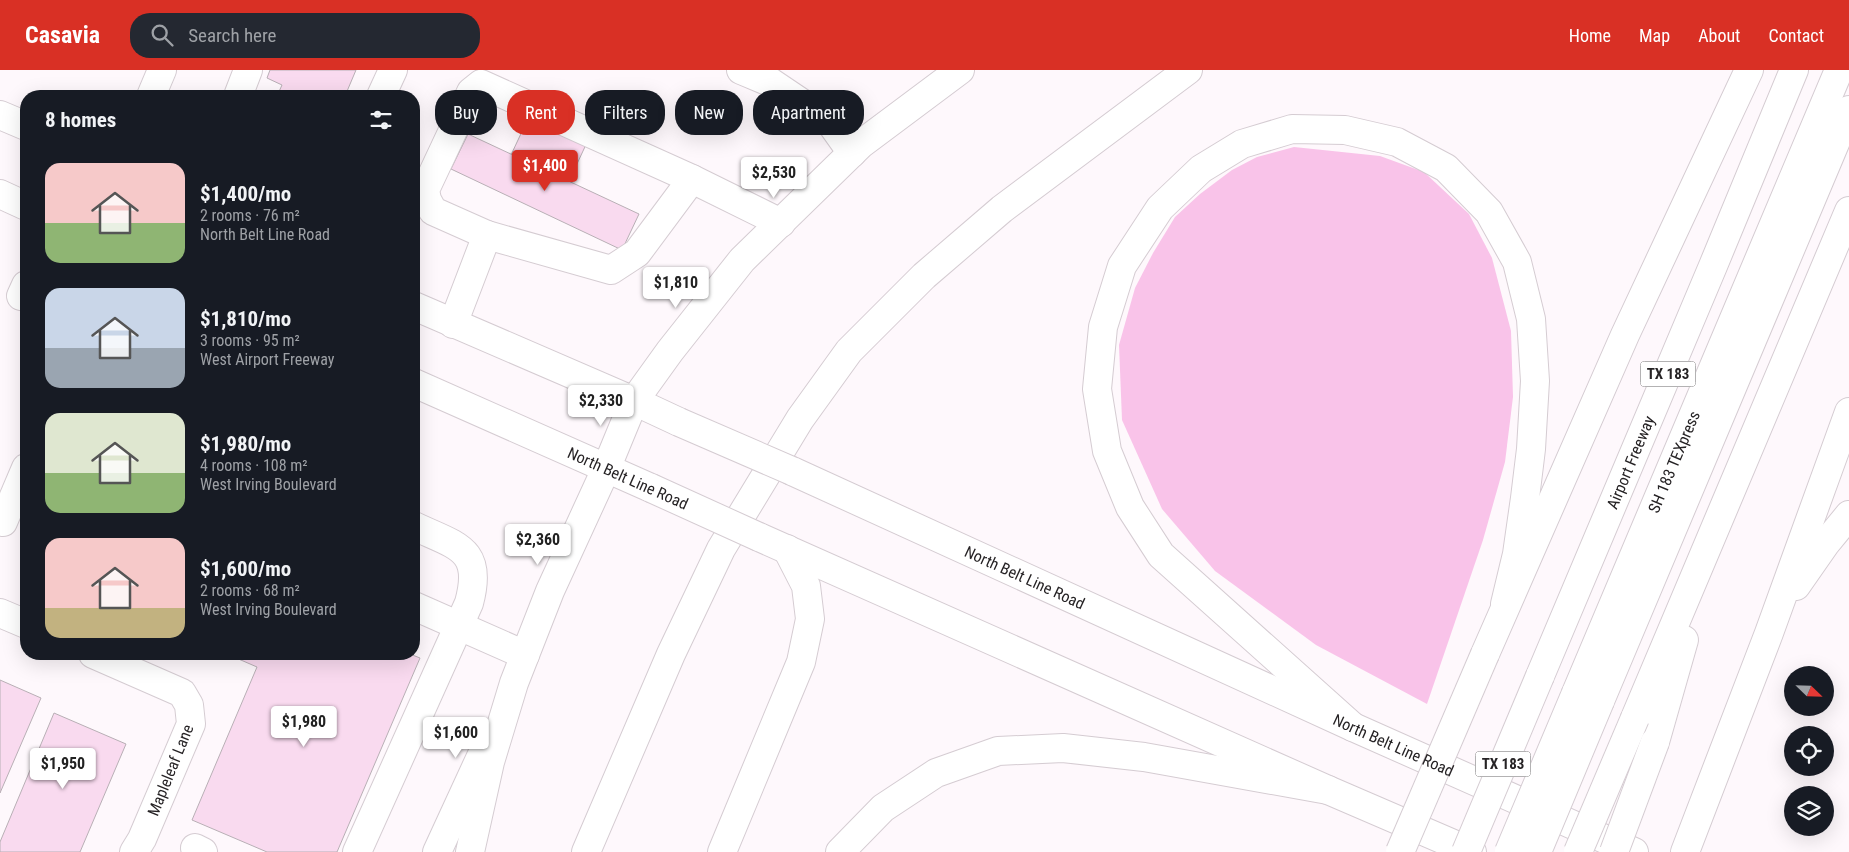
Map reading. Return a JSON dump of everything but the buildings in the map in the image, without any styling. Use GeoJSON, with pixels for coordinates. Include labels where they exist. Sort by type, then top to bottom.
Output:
{"type":"FeatureCollection","features":[{"type":"Feature","properties":{"kind":"main road"},"geometry":{"type":"LineString","coordinates":[[240,90],[248,70]]}},
{"type":"Feature","properties":{"kind":"main road"},"geometry":{"type":"LineString","coordinates":[[383,90],[392,70]]}},
{"type":"Feature","properties":{"kind":"main road"},"geometry":{"type":"LineString","coordinates":[[741,70],[780,74],[830,122],[852,153]]}},
{"type":"Feature","properties":{"kind":"main road"},"geometry":{"type":"LineString","coordinates":[[437,852],[514,683],[550,591],[634,401],[670,351],[742,260],[861,144],[960,70]]}},
{"type":"Feature","properties":{"kind":"main road"},"geometry":{"type":"LineString","coordinates":[[586,852],[671,654],[721,549],[800,419],[849,351],[924,276],[1002,209],[1188,70]]}},
{"type":"Feature","properties":{"kind":"main road"},"geometry":{"type":"LineString","coordinates":[[1400,852],[1505,604],[1625,335],[1749,70]]}},
{"type":"Feature","properties":{"kind":"main road","name":"Airport Freeway"},"geometry":{"type":"LineString","coordinates":[[1466,852],[1717,258],[1794,70]]}},
{"type":"Feature","properties":{"kind":"main road","name":"SH 183 TEXpress"},"geometry":{"type":"LineString","coordinates":[[1536,852],[1588,697],[1839,70]]}},
{"type":"Feature","properties":{"kind":"main road"},"geometry":{"type":"LineString","coordinates":[[153,90],[161,71]]}},
{"type":"Feature","properties":{"kind":"main road"},"geometry":{"type":"LineString","coordinates":[[692,179],[638,253],[611,270],[487,236],[433,211],[427,200],[425,190],[470,92],[481,84],[692,179],[781,223]]}},
{"type":"Feature","properties":{"kind":"main road","name":"SH 183 TEXpress"},"geometry":{"type":"LineString","coordinates":[[1509,852],[1588,697],[1849,110]]}},
{"type":"Feature","properties":{"kind":"main road"},"geometry":{"type":"LineString","coordinates":[[0,115],[20,123]]}},
{"type":"Feature","properties":{"kind":"main road"},"geometry":{"type":"LineString","coordinates":[[1354,727],[1161,555],[1130,507],[1107,451],[1097,389],[1104,328],[1122,266],[1160,208],[1201,169],[1242,144],[1292,129],[1345,130],[1397,142],[1446,168],[1490,212],[1517,262],[1531,319],[1535,381],[1531,449],[1525,498],[1517,554],[1505,604]]}},
{"type":"Feature","properties":{"kind":"main road"},"geometry":{"type":"LineString","coordinates":[[0,194],[20,203]]}},
{"type":"Feature","properties":{"kind":"main road"},"geometry":{"type":"LineString","coordinates":[[1578,852],[1647,723],[1716,527],[1849,211]]}},
{"type":"Feature","properties":{"kind":"main road"},"geometry":{"type":"LineString","coordinates":[[453,324],[487,236]]}},
{"type":"Feature","properties":{"kind":"main road","name":"North Belt Line Road"},"geometry":{"type":"LineString","coordinates":[[420,309],[792,471],[1354,727],[1634,852]]}},
{"type":"Feature","properties":{"kind":"main road","name":"North Belt Line Road"},"geometry":{"type":"LineString","coordinates":[[420,386],[1328,790],[1472,852]]}},
{"type":"Feature","properties":{"kind":"main road"},"geometry":{"type":"LineString","coordinates":[[1685,852],[1769,633],[1849,412]]}},
{"type":"Feature","properties":{"kind":"main road"},"geometry":{"type":"LineString","coordinates":[[3,522],[20,482]]}},
{"type":"Feature","properties":{"kind":"main road"},"geometry":{"type":"LineString","coordinates":[[1769,633],[1798,584],[1826,543],[1849,515]]}},
{"type":"Feature","properties":{"kind":"main road"},"geometry":{"type":"LineString","coordinates":[[357,852],[458,626],[474,585],[473,570],[469,556],[460,547],[420,529]]}},
{"type":"Feature","properties":{"kind":"main road"},"geometry":{"type":"LineString","coordinates":[[722,852],[801,662],[810,619],[806,586],[787,550]]}},
{"type":"Feature","properties":{"kind":"main road"},"geometry":{"type":"LineString","coordinates":[[420,609],[525,655]]}},
{"type":"Feature","properties":{"kind":"main road"},"geometry":{"type":"LineString","coordinates":[[0,613],[20,621]]}},
{"type":"Feature","properties":{"kind":"main road","name":"Mapleleaf Lane"},"geometry":{"type":"LineString","coordinates":[[107,660],[182,693],[189,705],[191,724],[142,839],[134,852]]}},
{"type":"Feature","properties":{"kind":"main road"},"geometry":{"type":"LineString","coordinates":[[470,852],[490,762],[514,683]]}},
{"type":"Feature","properties":{"kind":"main road"},"geometry":{"type":"LineString","coordinates":[[1614,852],[1655,742],[1647,723]]}},
{"type":"Feature","properties":{"kind":"main road"},"geometry":{"type":"LineString","coordinates":[[840,852],[883,808],[936,773],[998,751],[1062,748],[1144,757],[1328,790]]}},
{"type":"Feature","properties":{"kind":"shaded area"},"geometry":{"type":"Polygon","coordinates":[[[1294,147],[1380,156],[1424,172],[1469,214],[1492,258],[1511,331],[1513,397],[1505,462],[1483,540],[1427,704],[1316,645],[1215,571],[1162,509],[1122,420],[1119,345],[1135,288],[1175,217],[1200,194],[1232,170],[1257,157],[1294,147]]]}}]}
